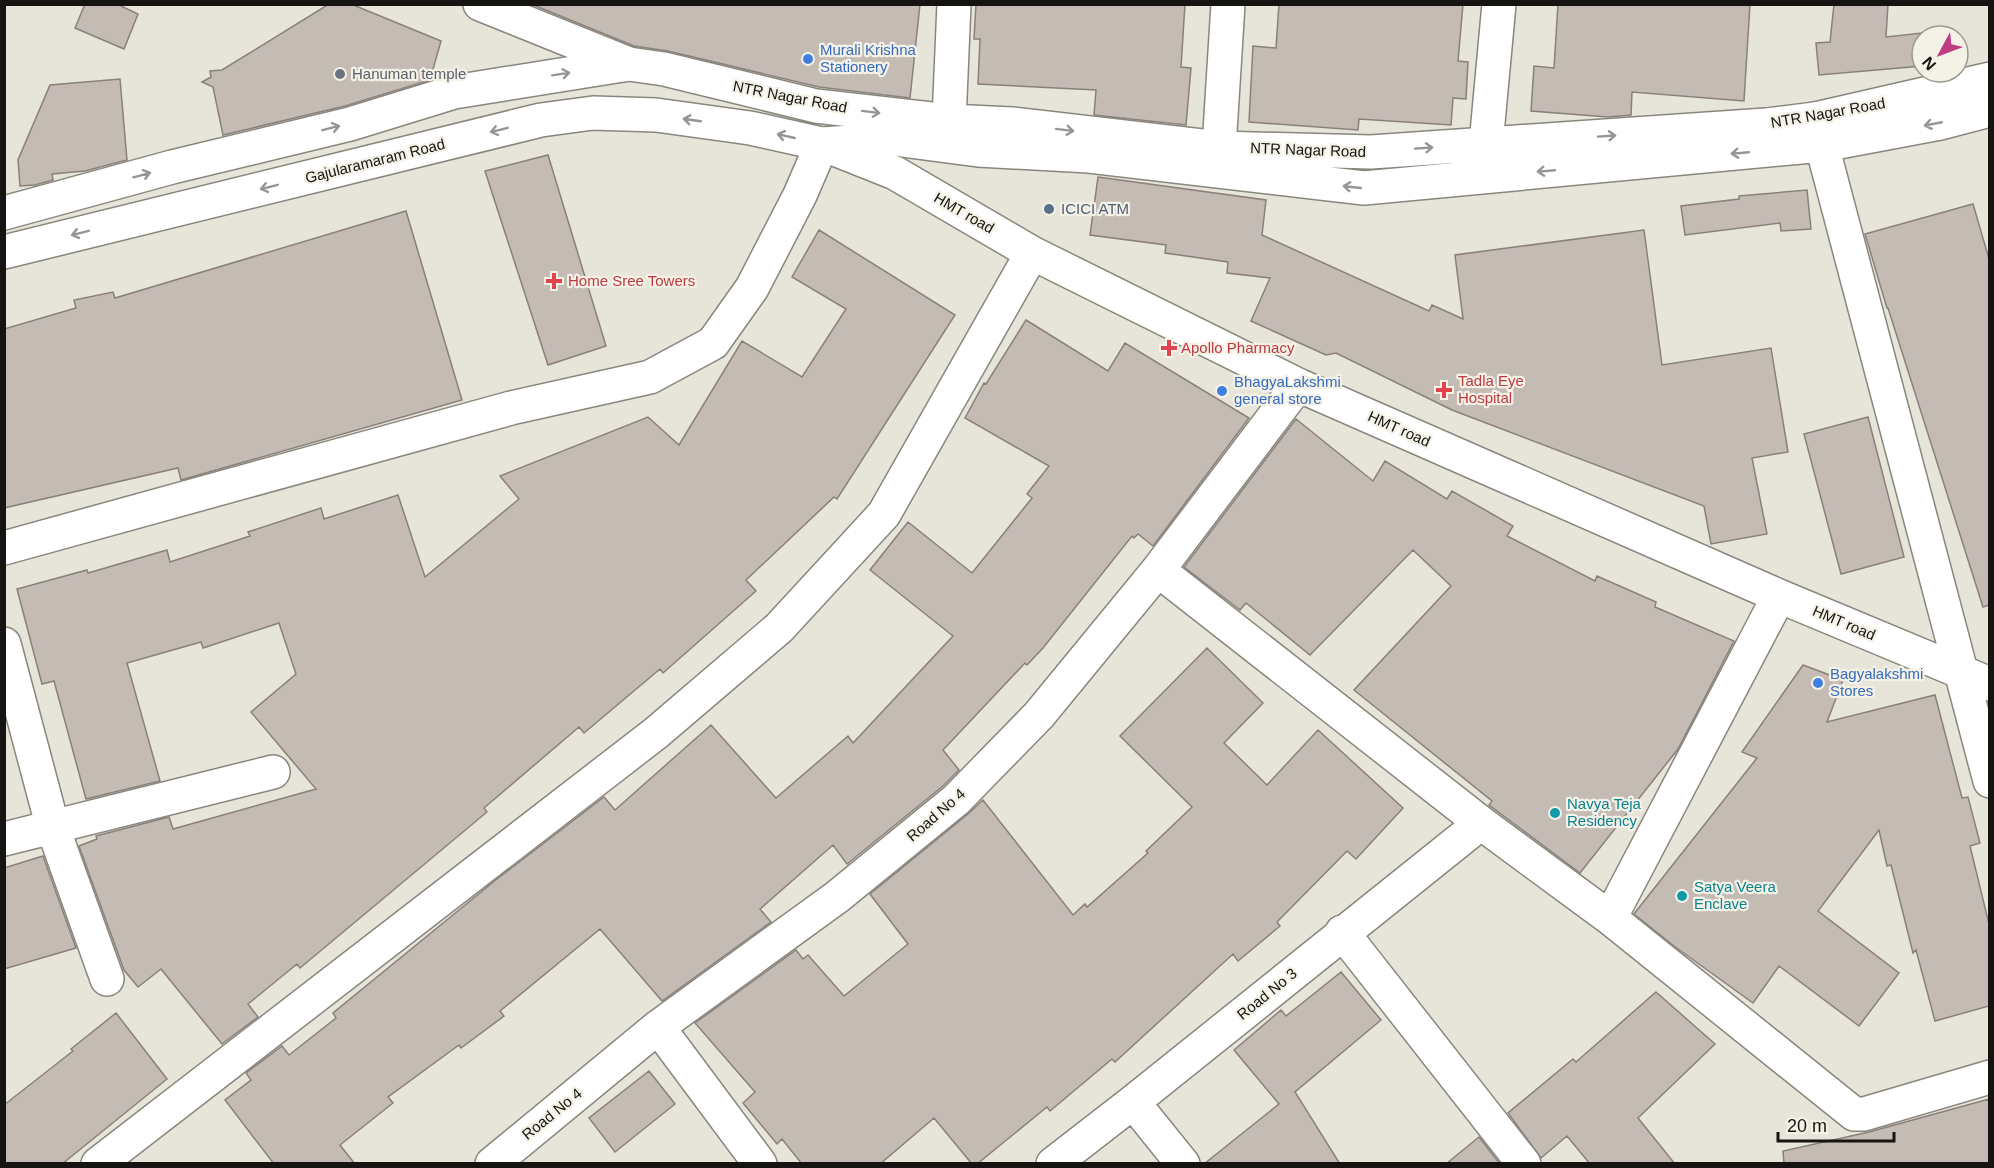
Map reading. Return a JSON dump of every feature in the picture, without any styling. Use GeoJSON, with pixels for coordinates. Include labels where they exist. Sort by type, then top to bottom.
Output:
{"type":"FeatureCollection","features":[{"type":"Feature","properties":{"kind":"street"},"geometry":{"type":"LineString","coordinates":[[480,4],[629,63]]}},
{"type":"Feature","properties":{"kind":"street"},"geometry":{"type":"LineString","coordinates":[[949,121],[954,4]]}},
{"type":"Feature","properties":{"kind":"street"},"geometry":{"type":"LineString","coordinates":[[1219,148],[1228,4]]}},
{"type":"Feature","properties":{"kind":"street"},"geometry":{"type":"LineString","coordinates":[[1485,144],[1499,4]]}},
{"type":"Feature","properties":{"kind":"street"},"geometry":{"type":"LineString","coordinates":[[4,213],[172,167],[350,124],[454,92],[629,63]]}},
{"type":"Feature","properties":{"kind":"street","name":"NTR Nagar Road"},"geometry":{"type":"LineString","coordinates":[[629,63],[664,69],[816,106],[949,121],[1012,124],[1219,148],[1371,152],[1755,126],[1819,132],[1989,79]]}},
{"type":"Feature","properties":{"kind":"street","name":"NTR Nagar Road"},"geometry":{"type":"LineString","coordinates":[[822,144],[894,139],[978,150],[1089,156],[1364,188],[1819,132],[1940,123],[1989,110]]}},
{"type":"Feature","properties":{"kind":"street","name":"Gajularamaram Road"},"geometry":{"type":"LineString","coordinates":[[4,252],[542,120],[604,113],[656,115],[750,128],[822,144]]}},
{"type":"Feature","properties":{"kind":"street"},"geometry":{"type":"LineString","coordinates":[[1819,132],[1975,678],[1989,781]]}},
{"type":"Feature","properties":{"kind":"street"},"geometry":{"type":"LineString","coordinates":[[4,548],[511,408],[650,377],[714,343],[752,288],[800,195],[822,144]]}},
{"type":"Feature","properties":{"kind":"street","name":"HMT road"},"geometry":{"type":"LineString","coordinates":[[822,144],[895,173],[1032,253],[1298,384],[1779,596],[1975,678]]}},
{"type":"Feature","properties":{"kind":"street"},"geometry":{"type":"LineString","coordinates":[[98,1164],[656,733],[779,628],[884,514],[1032,253]]}},
{"type":"Feature","properties":{"kind":"street","name":"Road No 4"},"geometry":{"type":"LineString","coordinates":[[492,1164],[658,1027],[837,897],[956,800],[1039,715],[1158,570],[1298,384]]}},
{"type":"Feature","properties":{"kind":"street"},"geometry":{"type":"LineString","coordinates":[[1158,570],[1481,823],[1610,918],[1854,1114],[1864,1114],[1989,1077]]}},
{"type":"Feature","properties":{"kind":"street"},"geometry":{"type":"LineString","coordinates":[[1610,918],[1779,596]]}},
{"type":"Feature","properties":{"kind":"street"},"geometry":{"type":"LineString","coordinates":[[4,644],[53,828],[107,979]]}},
{"type":"Feature","properties":{"kind":"street"},"geometry":{"type":"LineString","coordinates":[[4,839],[273,772]]}},
{"type":"Feature","properties":{"kind":"street","name":"Road No 3"},"geometry":{"type":"LineString","coordinates":[[1053,1164],[1481,823]]}},
{"type":"Feature","properties":{"kind":"street"},"geometry":{"type":"LineString","coordinates":[[1342,932],[1524,1164]]}},
{"type":"Feature","properties":{"kind":"street"},"geometry":{"type":"LineString","coordinates":[[658,1027],[760,1164]]}},
{"type":"Feature","properties":{"kind":"street"},"geometry":{"type":"LineString","coordinates":[[1133,1102],[1183,1164]]}},
{"type":"Feature","properties":{"kind":"building"},"geometry":{"type":"Polygon","coordinates":[[[85,4],[117,4],[138,14],[124,49],[75,28],[85,4]]]}},
{"type":"Feature","properties":{"kind":"building","name":"Hanuman temple"},"geometry":{"type":"Polygon","coordinates":[[[329,4],[351,4],[441,41],[430,80],[345,106],[223,135],[213,87],[202,82],[211,77],[210,71],[222,70],[329,4]]]}},
{"type":"Feature","properties":{"kind":"building"},"geometry":{"type":"Polygon","coordinates":[[[531,4],[920,4],[910,98],[819,87],[668,51],[634,46],[531,4]]]}},
{"type":"Feature","properties":{"kind":"building"},"geometry":{"type":"Polygon","coordinates":[[[976,4],[1185,4],[1181,67],[1191,68],[1186,125],[1094,115],[1096,90],[978,84],[980,39],[974,39],[976,4]]]}},
{"type":"Feature","properties":{"kind":"building"},"geometry":{"type":"Polygon","coordinates":[[[1279,4],[1463,4],[1458,61],[1468,62],[1466,99],[1453,98],[1451,125],[1359,119],[1358,130],[1249,122],[1253,46],[1276,48],[1279,4]]]}},
{"type":"Feature","properties":{"kind":"building"},"geometry":{"type":"Polygon","coordinates":[[[1558,4],[1750,4],[1744,101],[1632,92],[1631,115],[1608,117],[1531,111],[1534,66],[1554,68],[1558,4]]]}},
{"type":"Feature","properties":{"kind":"building"},"geometry":{"type":"Polygon","coordinates":[[[1834,4],[1888,4],[1886,37],[1910,34],[1910,67],[1819,75],[1816,43],[1830,42],[1834,4]]]}},
{"type":"Feature","properties":{"kind":"building"},"geometry":{"type":"Polygon","coordinates":[[[120,79],[127,160],[85,171],[52,174],[53,180],[20,186],[18,160],[50,85],[120,79]]]}},
{"type":"Feature","properties":{"kind":"building","name":"Home Sree Towers"},"geometry":{"type":"Polygon","coordinates":[[[548,155],[606,346],[548,365],[485,171],[548,155]]]}},
{"type":"Feature","properties":{"kind":"building"},"geometry":{"type":"Polygon","coordinates":[[[1098,177],[1266,200],[1262,235],[1429,311],[1432,305],[1463,319],[1455,255],[1644,230],[1662,365],[1771,348],[1788,452],[1752,458],[1767,534],[1711,544],[1704,506],[1452,410],[1336,353],[1326,355],[1251,321],[1270,278],[1227,273],[1228,262],[1165,253],[1166,245],[1090,235],[1098,177]]]}},
{"type":"Feature","properties":{"kind":"building"},"geometry":{"type":"Polygon","coordinates":[[[1807,190],[1811,229],[1781,231],[1780,223],[1685,235],[1681,206],[1739,199],[1739,196],[1807,190]]]}},
{"type":"Feature","properties":{"kind":"building"},"geometry":{"type":"Polygon","coordinates":[[[1973,204],[1989,259],[1989,605],[1983,607],[1865,234],[1973,204]]]}},
{"type":"Feature","properties":{"kind":"building"},"geometry":{"type":"Polygon","coordinates":[[[406,211],[462,400],[181,480],[178,468],[4,508],[4,329],[76,308],[74,300],[113,292],[115,298],[406,211]]]}},
{"type":"Feature","properties":{"kind":"building"},"geometry":{"type":"Polygon","coordinates":[[[819,230],[955,315],[837,499],[834,497],[746,580],[756,591],[663,673],[660,669],[584,733],[579,727],[484,808],[487,812],[300,968],[297,964],[248,1004],[258,1017],[222,1044],[161,969],[138,987],[124,970],[79,846],[97,839],[96,836],[169,817],[173,829],[316,789],[251,712],[296,674],[279,623],[203,648],[201,642],[127,663],[160,781],[86,799],[54,681],[42,684],[17,589],[87,570],[88,573],[167,550],[170,562],[250,536],[248,532],[321,508],[324,519],[398,495],[425,577],[519,499],[500,476],[648,417],[679,445],[742,341],[802,377],[846,309],[792,277],[819,230]]]}},
{"type":"Feature","properties":{"kind":"building"},"geometry":{"type":"Polygon","coordinates":[[[1026,320],[1108,371],[1125,343],[1249,418],[1153,546],[1138,534],[1134,538],[1132,536],[1043,648],[1027,665],[1025,663],[943,750],[959,770],[943,786],[847,864],[833,845],[760,909],[771,922],[662,1001],[600,929],[500,1011],[504,1016],[461,1048],[459,1045],[388,1097],[393,1103],[340,1145],[355,1164],[274,1164],[225,1100],[251,1080],[246,1073],[282,1046],[289,1055],[336,1018],[333,1013],[497,879],[604,797],[615,810],[711,725],[776,798],[848,736],[853,743],[953,636],[870,570],[908,522],[972,573],[1032,498],[1027,494],[1049,466],[965,418],[984,383],[986,384],[1026,320]]]}},
{"type":"Feature","properties":{"kind":"building"},"geometry":{"type":"Polygon","coordinates":[[[1868,417],[1904,557],[1841,574],[1804,434],[1868,417]]]}},
{"type":"Feature","properties":{"kind":"building"},"geometry":{"type":"Polygon","coordinates":[[[1296,419],[1373,481],[1385,461],[1447,499],[1452,491],[1513,526],[1507,536],[1595,581],[1597,576],[1656,602],[1655,607],[1734,641],[1678,749],[1580,873],[1489,805],[1492,801],[1354,690],[1451,586],[1413,550],[1310,655],[1246,603],[1240,610],[1184,567],[1296,419]]]}},
{"type":"Feature","properties":{"kind":"building"},"geometry":{"type":"Polygon","coordinates":[[[1207,648],[1263,703],[1224,743],[1267,785],[1318,730],[1403,808],[1356,859],[1347,851],[1277,922],[1280,926],[1238,961],[1233,954],[1115,1062],[1112,1059],[1050,1111],[1047,1107],[977,1164],[972,1164],[934,1118],[880,1164],[802,1164],[782,1139],[777,1144],[743,1103],[755,1092],[695,1023],[796,950],[803,959],[808,955],[844,996],[908,944],[870,894],[983,800],[1073,915],[1085,904],[1087,907],[1148,853],[1146,851],[1192,807],[1120,736],[1207,648]]]}},
{"type":"Feature","properties":{"kind":"building"},"geometry":{"type":"Polygon","coordinates":[[[1803,665],[1843,680],[1827,722],[1935,695],[1962,798],[1968,797],[1980,843],[1970,846],[1989,924],[1989,1006],[1935,1021],[1916,950],[1913,953],[1891,865],[1887,866],[1879,830],[1818,911],[1899,973],[1859,1026],[1779,966],[1753,1003],[1634,914],[1757,758],[1742,752],[1803,665]]]}},
{"type":"Feature","properties":{"kind":"building"},"geometry":{"type":"Polygon","coordinates":[[[43,856],[76,948],[4,969],[4,868],[43,856]]]}},
{"type":"Feature","properties":{"kind":"building"},"geometry":{"type":"Polygon","coordinates":[[[1341,972],[1381,1020],[1295,1092],[1340,1164],[1204,1164],[1279,1104],[1234,1050],[1281,1010],[1286,1016],[1341,972]]]}},
{"type":"Feature","properties":{"kind":"building"},"geometry":{"type":"Polygon","coordinates":[[[1656,992],[1715,1044],[1638,1118],[1675,1164],[1590,1164],[1567,1136],[1541,1158],[1508,1113],[1573,1059],[1576,1062],[1656,992]]]}},
{"type":"Feature","properties":{"kind":"building"},"geometry":{"type":"Polygon","coordinates":[[[116,1013],[167,1079],[62,1164],[4,1164],[4,1105],[73,1051],[71,1049],[116,1013]]]}},
{"type":"Feature","properties":{"kind":"building"},"geometry":{"type":"Polygon","coordinates":[[[649,1071],[675,1104],[615,1152],[589,1118],[649,1071]]]}},
{"type":"Feature","properties":{"kind":"building"},"geometry":{"type":"Polygon","coordinates":[[[1989,1099],[1989,1164],[1784,1164],[1783,1151],[1869,1132],[1989,1099]]]}},
{"type":"Feature","properties":{"kind":"building"},"geometry":{"type":"Polygon","coordinates":[[[1479,1137],[1500,1164],[1446,1164],[1479,1137]]]}},
{"type":"Feature","properties":{"kind":"place","name":"Murali Krishna Stationery"},"geometry":{"type":"Point","coordinates":[808,59]}},
{"type":"Feature","properties":{"kind":"place","name":"Hanuman temple"},"geometry":{"type":"Point","coordinates":[340,74]}},
{"type":"Feature","properties":{"kind":"place","name":"ICICI ATM"},"geometry":{"type":"Point","coordinates":[1049,209]}},
{"type":"Feature","properties":{"kind":"place","name":"Home Sree Towers"},"geometry":{"type":"Point","coordinates":[554,281]}},
{"type":"Feature","properties":{"kind":"place","name":"Apollo Pharmacy"},"geometry":{"type":"Point","coordinates":[1169,348]}},
{"type":"Feature","properties":{"kind":"place","name":"Tadla Eye Hospital"},"geometry":{"type":"Point","coordinates":[1444,390]}},
{"type":"Feature","properties":{"kind":"place","name":"BhagyaLakshmi general store"},"geometry":{"type":"Point","coordinates":[1222,391]}},
{"type":"Feature","properties":{"kind":"place","name":"Bagyalakshmi Stores"},"geometry":{"type":"Point","coordinates":[1818,683]}},
{"type":"Feature","properties":{"kind":"place","name":"Navya Teja Residency"},"geometry":{"type":"Point","coordinates":[1555,813]}},
{"type":"Feature","properties":{"kind":"place","name":"Satya Veera Enclave"},"geometry":{"type":"Point","coordinates":[1682,896]}}]}
